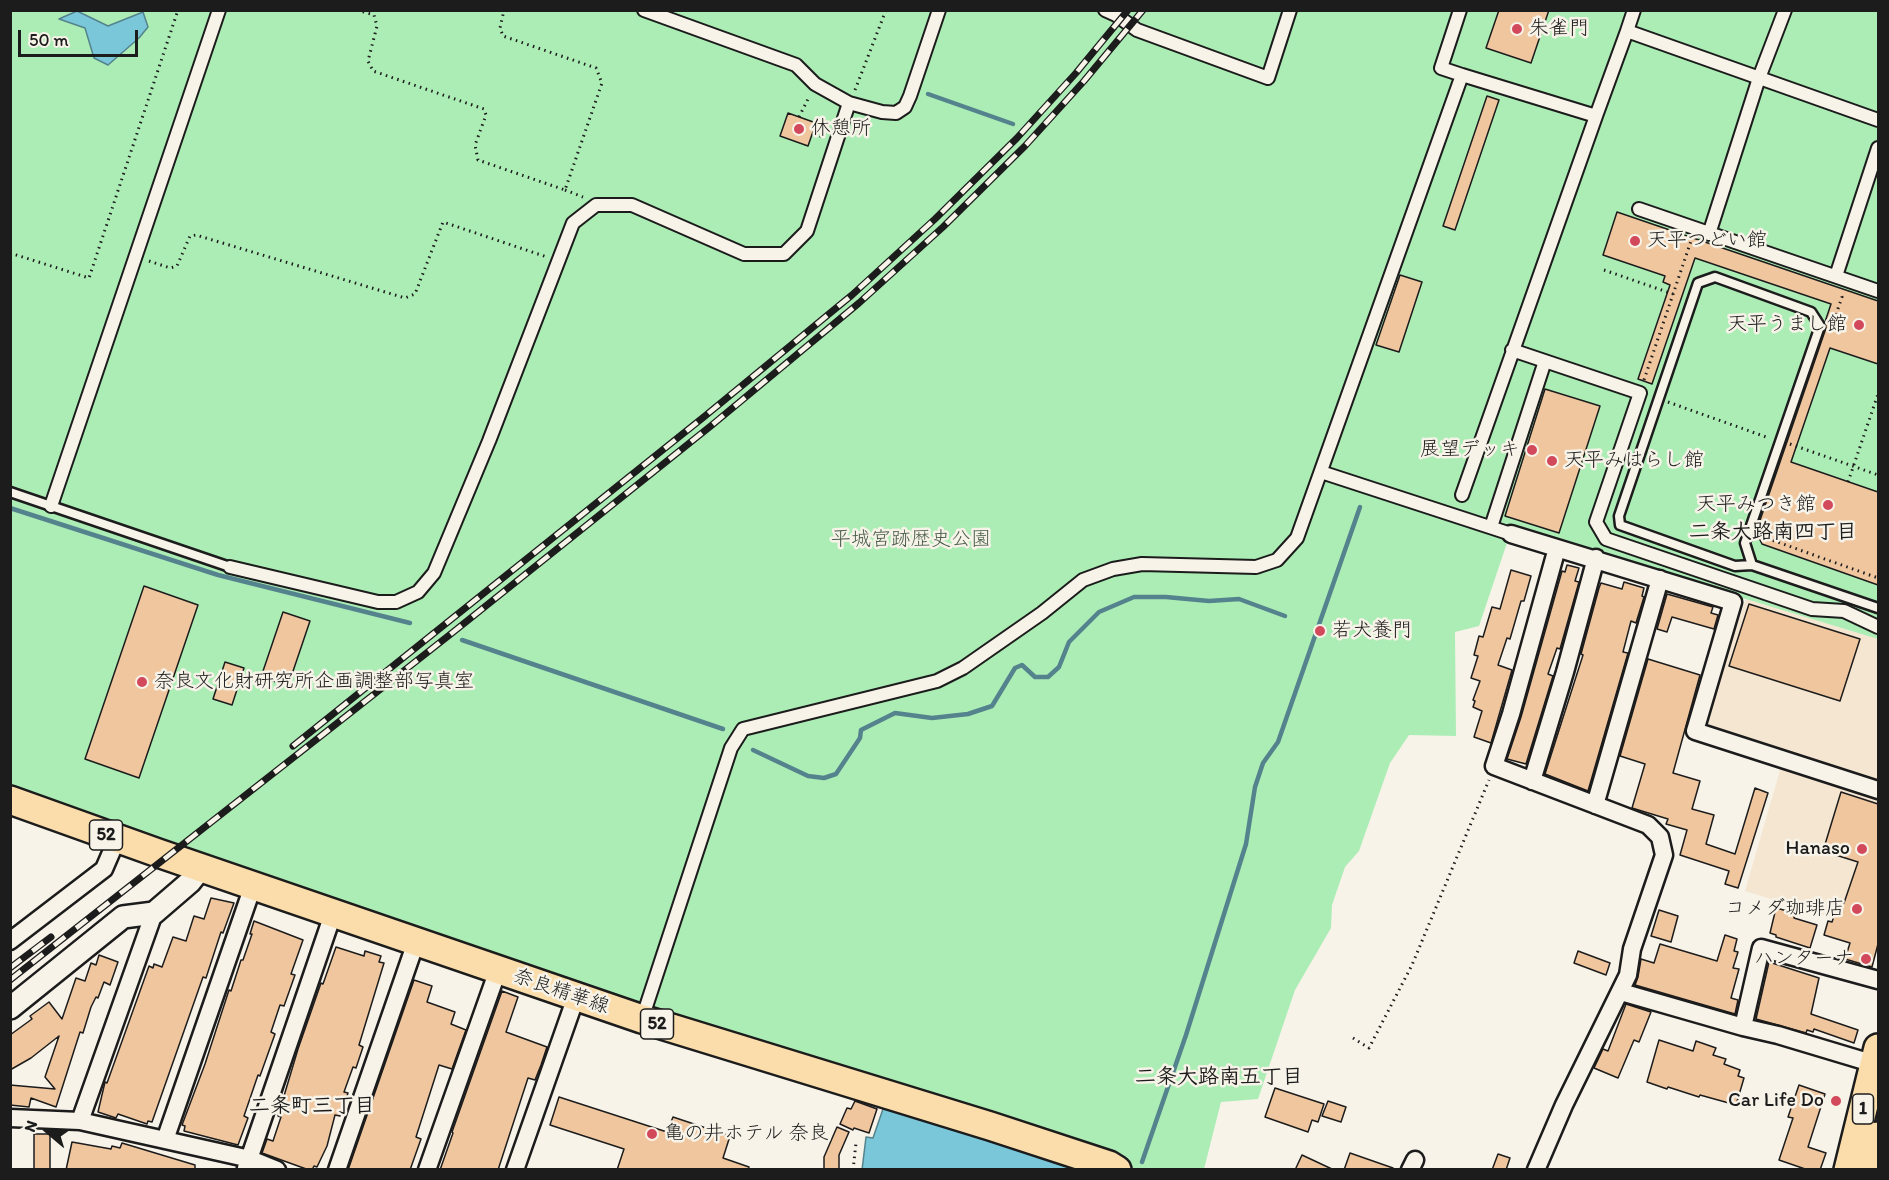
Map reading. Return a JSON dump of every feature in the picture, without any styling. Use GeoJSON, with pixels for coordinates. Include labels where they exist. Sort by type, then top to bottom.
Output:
{"type":"FeatureCollection","features":[{"type":"Feature","properties":{"kind":"main road","name":"奈良精華線"},"geometry":{"type":"LineString","coordinates":[[10,800],[576,997],[990,1126],[1109,1165],[1117,1170]]}},
{"type":"Feature","properties":{"kind":"main road","name":"1"},"geometry":{"type":"LineString","coordinates":[[1848,1170],[1877,1059]]}},
{"type":"Feature","properties":{"kind":"main road","name":"1"},"geometry":{"type":"LineString","coordinates":[[1870,1170],[1878,1136]]}},
{"type":"Feature","properties":{"kind":"street"},"geometry":{"type":"LineString","coordinates":[[51,506],[219,10]]}},
{"type":"Feature","properties":{"kind":"street"},"geometry":{"type":"LineString","coordinates":[[644,10],[796,65],[815,84],[849,103],[882,112],[896,113],[905,108],[939,10]]}},
{"type":"Feature","properties":{"kind":"street"},"geometry":{"type":"LineString","coordinates":[[1105,10],[1137,30],[1268,78],[1290,10]]}},
{"type":"Feature","properties":{"kind":"street"},"geometry":{"type":"LineString","coordinates":[[1460,10],[1442,68],[1596,116]]}},
{"type":"Feature","properties":{"kind":"street"},"geometry":{"type":"LineString","coordinates":[[1462,495],[1634,10]]}},
{"type":"Feature","properties":{"kind":"street"},"geometry":{"type":"LineString","coordinates":[[1709,234],[1759,78],[1785,10]]}},
{"type":"Feature","properties":{"kind":"street"},"geometry":{"type":"LineString","coordinates":[[1627,31],[1878,120]]}},
{"type":"Feature","properties":{"kind":"street"},"geometry":{"type":"LineString","coordinates":[[642,1019],[731,748],[743,729],[937,681],[963,668],[1042,613],[1083,580],[1113,569],[1142,564],[1256,567],[1277,560],[1297,538],[1462,75]]}},
{"type":"Feature","properties":{"kind":"street"},"geometry":{"type":"LineString","coordinates":[[230,567],[378,602],[396,602],[418,592],[434,573],[489,441],[573,223],[596,205],[632,205],[744,254],[784,254],[807,231],[849,103]]}},
{"type":"Feature","properties":{"kind":"street"},"geometry":{"type":"LineString","coordinates":[[1836,276],[1878,148]]}},
{"type":"Feature","properties":{"kind":"street"},"geometry":{"type":"LineString","coordinates":[[1639,209],[1878,291]]}},
{"type":"Feature","properties":{"kind":"street"},"geometry":{"type":"LineString","coordinates":[[1512,350],[1640,393],[1596,522],[1606,539],[1812,609],[1844,611],[1878,627]]}},
{"type":"Feature","properties":{"kind":"street"},"geometry":{"type":"LineString","coordinates":[[1491,527],[1545,361]]}},
{"type":"Feature","properties":{"kind":"street"},"geometry":{"type":"LineString","coordinates":[[1321,472],[1511,534],[1596,558],[1733,602],[1695,731],[1878,790]]}},
{"type":"Feature","properties":{"kind":"street"},"geometry":{"type":"LineString","coordinates":[[1536,1170],[1564,1105],[1628,975],[1632,949],[1664,855],[1660,837],[1648,825],[1494,766],[1557,548]]}},
{"type":"Feature","properties":{"kind":"street"},"geometry":{"type":"LineString","coordinates":[[1532,781],[1596,558]]}},
{"type":"Feature","properties":{"kind":"street"},"geometry":{"type":"LineString","coordinates":[[1595,805],[1660,579]]}},
{"type":"Feature","properties":{"kind":"street"},"geometry":{"type":"LineString","coordinates":[[10,941],[104,869],[117,839]]}},
{"type":"Feature","properties":{"kind":"street"},"geometry":{"type":"LineString","coordinates":[[80,1121],[153,913],[190,882],[201,868]]}},
{"type":"Feature","properties":{"kind":"street"},"geometry":{"type":"LineString","coordinates":[[165,1140],[253,886]]}},
{"type":"Feature","properties":{"kind":"street"},"geometry":{"type":"LineString","coordinates":[[10,1008],[123,917],[153,913]]}},
{"type":"Feature","properties":{"kind":"street"},"geometry":{"type":"LineString","coordinates":[[248,1164],[333,914]]}},
{"type":"Feature","properties":{"kind":"street"},"geometry":{"type":"LineString","coordinates":[[337,1170],[416,942]]}},
{"type":"Feature","properties":{"kind":"street"},"geometry":{"type":"LineString","coordinates":[[1743,1028],[1761,948],[1878,980]]}},
{"type":"Feature","properties":{"kind":"street"},"geometry":{"type":"LineString","coordinates":[[427,1170],[498,970]]}},
{"type":"Feature","properties":{"kind":"street"},"geometry":{"type":"LineString","coordinates":[[1621,992],[1743,1028],[1877,1059]]}},
{"type":"Feature","properties":{"kind":"street"},"geometry":{"type":"LineString","coordinates":[[515,1170],[576,997]]}},
{"type":"Feature","properties":{"kind":"street"},"geometry":{"type":"LineString","coordinates":[[10,1118],[80,1121],[165,1140],[276,1170]]}},
{"type":"Feature","properties":{"kind":"lane"},"geometry":{"type":"LineString","coordinates":[[1752,565],[1745,543],[1820,326],[1811,312],[1715,277],[1698,283],[1618,516],[1620,525],[1735,566],[1752,565],[1878,608]]}},
{"type":"Feature","properties":{"kind":"lane"},"geometry":{"type":"LineString","coordinates":[[10,492],[230,567]]}},
{"type":"Feature","properties":{"kind":"path"},"geometry":{"type":"LineString","coordinates":[[10,253],[89,278],[178,10]]}},
{"type":"Feature","properties":{"kind":"path"},"geometry":{"type":"LineString","coordinates":[[357,10],[374,15],[377,26],[368,61],[373,71],[484,109],[486,115],[475,145],[478,160],[588,199],[594,207]]}},
{"type":"Feature","properties":{"kind":"path"},"geometry":{"type":"LineString","coordinates":[[504,10],[500,28],[503,36],[596,68],[602,83],[565,190]]}},
{"type":"Feature","properties":{"kind":"path"},"geometry":{"type":"LineString","coordinates":[[849,103],[886,10]]}},
{"type":"Feature","properties":{"kind":"path"},"geometry":{"type":"LineString","coordinates":[[799,117],[815,84]]}},
{"type":"Feature","properties":{"kind":"path"},"geometry":{"type":"LineString","coordinates":[[135,256],[170,268],[177,266],[190,236],[196,234],[405,298],[416,294],[443,222],[557,260]]}},
{"type":"Feature","properties":{"kind":"path"},"geometry":{"type":"LineString","coordinates":[[1696,229],[1640,393],[1772,439]]}},
{"type":"Feature","properties":{"kind":"path"},"geometry":{"type":"LineString","coordinates":[[1604,270],[1673,294]]}},
{"type":"Feature","properties":{"kind":"path"},"geometry":{"type":"LineString","coordinates":[[1831,329],[1842,297],[1836,276]]}},
{"type":"Feature","properties":{"kind":"path"},"geometry":{"type":"LineString","coordinates":[[1848,482],[1878,394]]}},
{"type":"Feature","properties":{"kind":"path"},"geometry":{"type":"LineString","coordinates":[[1791,445],[1795,434]]}},
{"type":"Feature","properties":{"kind":"path"},"geometry":{"type":"LineString","coordinates":[[1782,442],[1878,476]]}},
{"type":"Feature","properties":{"kind":"path"},"geometry":{"type":"LineString","coordinates":[[1768,516],[1764,526],[1769,538],[1878,578]]}},
{"type":"Feature","properties":{"kind":"path"},"geometry":{"type":"LineString","coordinates":[[1353,1038],[1369,1048],[1412,965],[1494,766]]}},
{"type":"Feature","properties":{"kind":"path"},"geometry":{"type":"LineString","coordinates":[[853,1170],[856,1143]]}},
{"type":"Feature","properties":{"kind":"shaded area"},"geometry":{"type":"Polygon","coordinates":[[[1746,599],[1878,639],[1878,785],[1710,733],[1704,723],[1746,599]]]}},
{"type":"Feature","properties":{"kind":"shaded area"},"geometry":{"type":"Polygon","coordinates":[[[1781,767],[1878,798],[1878,932],[1745,891],[1781,767]]]}},
{"type":"Feature","properties":{"kind":"green space","name":"平城宮跡歴史公園"},"geometry":{"type":"Polygon","coordinates":[[[11,11],[1878,11],[1878,639],[1746,599],[1731,598],[1512,528],[1479,626],[1455,632],[1456,736],[1409,735],[1390,763],[1359,851],[1345,867],[1332,905],[1331,928],[1295,990],[1258,1099],[1221,1102],[1204,1169],[1128,1169],[870,1080],[11,794],[11,11]]]}},
{"type":"Feature","properties":{"kind":"water"},"geometry":{"type":"Polygon","coordinates":[[[77,11],[108,26],[143,12],[148,27],[108,65],[94,58],[85,28],[59,19],[77,11]]]}},
{"type":"Feature","properties":{"kind":"water"},"geometry":{"type":"Polygon","coordinates":[[[884,1106],[1074,1169],[862,1170],[866,1137],[873,1138],[884,1106]]]}},
{"type":"Feature","properties":{"kind":"building","name":"朱雀門"},"geometry":{"type":"Polygon","coordinates":[[[1499,10],[1549,10],[1531,63],[1486,48],[1499,10]]]}},
{"type":"Feature","properties":{"kind":"building"},"geometry":{"type":"Polygon","coordinates":[[[1487,96],[1499,100],[1455,230],[1443,226],[1487,96]]]}},
{"type":"Feature","properties":{"kind":"building","name":"休憩所"},"geometry":{"type":"Polygon","coordinates":[[[788,113],[816,123],[808,146],[780,136],[788,113]]]}},
{"type":"Feature","properties":{"kind":"building"},"geometry":{"type":"Polygon","coordinates":[[[1617,212],[1878,301],[1878,364],[1830,348],[1791,462],[1878,492],[1878,585],[1762,544],[1756,532],[1826,328],[1825,322],[1831,304],[1695,258],[1652,384],[1638,379],[1670,285],[1663,282],[1665,276],[1603,255],[1617,212]]]}},
{"type":"Feature","properties":{"kind":"building"},"geometry":{"type":"Polygon","coordinates":[[[1400,275],[1422,282],[1399,352],[1376,345],[1400,275]]]}},
{"type":"Feature","properties":{"kind":"building","name":"天平みはらし館"},"geometry":{"type":"Polygon","coordinates":[[[1545,389],[1600,406],[1559,533],[1505,516],[1545,389]]]}},
{"type":"Feature","properties":{"kind":"building"},"geometry":{"type":"Polygon","coordinates":[[[1567,565],[1579,568],[1575,581],[1579,582],[1560,649],[1557,648],[1548,674],[1553,676],[1526,764],[1507,759],[1562,571],[1565,572],[1567,565]]]}},
{"type":"Feature","properties":{"kind":"building"},"geometry":{"type":"Polygon","coordinates":[[[1511,570],[1531,576],[1510,639],[1507,638],[1498,665],[1512,670],[1491,743],[1474,737],[1482,711],[1473,707],[1475,701],[1473,700],[1480,681],[1471,678],[1478,656],[1474,655],[1479,636],[1483,637],[1492,607],[1500,609],[1511,570]]]}},
{"type":"Feature","properties":{"kind":"building"},"geometry":{"type":"Polygon","coordinates":[[[1624,582],[1644,588],[1642,596],[1644,597],[1636,623],[1631,621],[1623,652],[1628,653],[1588,791],[1545,774],[1583,655],[1581,654],[1601,583],[1622,589],[1624,582]]]}},
{"type":"Feature","properties":{"kind":"building","name":"奈良文化財研究所企画調整部写真室"},"geometry":{"type":"Polygon","coordinates":[[[144,586],[198,605],[139,778],[85,759],[144,586]]]}},
{"type":"Feature","properties":{"kind":"building"},"geometry":{"type":"Polygon","coordinates":[[[1667,594],[1713,607],[1711,613],[1718,615],[1714,629],[1672,617],[1667,632],[1657,629],[1667,594]]]}},
{"type":"Feature","properties":{"kind":"building"},"geometry":{"type":"Polygon","coordinates":[[[1749,604],[1860,639],[1840,701],[1729,666],[1749,604]]]}},
{"type":"Feature","properties":{"kind":"building"},"geometry":{"type":"Polygon","coordinates":[[[283,612],[310,621],[288,686],[261,677],[283,612]]]}},
{"type":"Feature","properties":{"kind":"building"},"geometry":{"type":"Polygon","coordinates":[[[1648,659],[1700,675],[1673,773],[1700,781],[1692,809],[1714,815],[1706,844],[1735,854],[1755,788],[1768,793],[1738,888],[1725,884],[1729,871],[1680,855],[1687,830],[1666,824],[1668,819],[1632,808],[1645,764],[1620,756],[1648,659]]]}},
{"type":"Feature","properties":{"kind":"building"},"geometry":{"type":"Polygon","coordinates":[[[225,662],[244,668],[232,705],[213,699],[225,662]]]}},
{"type":"Feature","properties":{"kind":"building"},"geometry":{"type":"Polygon","coordinates":[[[1841,792],[1878,804],[1878,944],[1872,967],[1845,959],[1850,943],[1824,935],[1828,921],[1832,922],[1839,901],[1844,903],[1858,862],[1823,851],[1841,792]]]}},
{"type":"Feature","properties":{"kind":"building"},"geometry":{"type":"Polygon","coordinates":[[[211,898],[234,903],[223,933],[221,932],[206,978],[203,977],[152,1122],[148,1121],[147,1124],[118,1114],[116,1118],[98,1112],[105,1082],[107,1083],[149,966],[153,968],[154,964],[162,967],[173,937],[186,941],[194,916],[204,919],[211,898]]]}},
{"type":"Feature","properties":{"kind":"building"},"geometry":{"type":"Polygon","coordinates":[[[1776,908],[1795,913],[1794,918],[1817,925],[1810,948],[1770,933],[1776,908]]]}},
{"type":"Feature","properties":{"kind":"building"},"geometry":{"type":"Polygon","coordinates":[[[1659,910],[1678,916],[1671,942],[1651,936],[1659,910]]]}},
{"type":"Feature","properties":{"kind":"building"},"geometry":{"type":"Polygon","coordinates":[[[254,921],[303,940],[291,974],[295,975],[284,1006],[280,1005],[271,1032],[275,1034],[244,1116],[248,1118],[238,1145],[184,1131],[185,1126],[182,1125],[229,990],[231,991],[241,960],[243,960],[254,921]]]}},
{"type":"Feature","properties":{"kind":"building"},"geometry":{"type":"Polygon","coordinates":[[[1725,935],[1737,939],[1734,951],[1738,952],[1733,968],[1739,969],[1731,998],[1738,1000],[1735,1014],[1635,985],[1641,959],[1654,963],[1660,944],[1717,961],[1725,935]]]}},
{"type":"Feature","properties":{"kind":"building"},"geometry":{"type":"Polygon","coordinates":[[[336,947],[364,956],[365,951],[381,956],[379,962],[384,963],[359,1045],[363,1047],[344,1092],[348,1093],[340,1116],[335,1115],[327,1146],[317,1167],[314,1166],[312,1170],[309,1170],[262,1153],[267,1139],[273,1141],[298,1049],[336,947]]]}},
{"type":"Feature","properties":{"kind":"building"},"geometry":{"type":"Polygon","coordinates":[[[1578,951],[1610,963],[1606,975],[1574,963],[1578,951]]]}},
{"type":"Feature","properties":{"kind":"building"},"geometry":{"type":"Polygon","coordinates":[[[99,955],[118,962],[110,985],[104,982],[98,998],[96,997],[91,1007],[83,1033],[80,1032],[56,1107],[31,1098],[29,1107],[10,1105],[10,1085],[55,1089],[45,1077],[59,1036],[31,1058],[10,1070],[10,1035],[32,1019],[30,1016],[49,1002],[62,1019],[76,978],[85,981],[91,963],[96,965],[99,955]]]}},
{"type":"Feature","properties":{"kind":"building"},"geometry":{"type":"Polygon","coordinates":[[[1769,962],[1819,978],[1811,1014],[1858,1030],[1854,1043],[1814,1029],[1813,1032],[1807,1030],[1806,1033],[1756,1019],[1769,962]]]}},
{"type":"Feature","properties":{"kind":"building"},"geometry":{"type":"Polygon","coordinates":[[[414,980],[432,986],[427,1002],[455,1012],[451,1024],[466,1030],[452,1069],[439,1065],[416,1137],[421,1139],[410,1170],[348,1170],[414,980]]]}},
{"type":"Feature","properties":{"kind":"building"},"geometry":{"type":"Polygon","coordinates":[[[502,991],[518,997],[506,1032],[547,1047],[541,1065],[535,1080],[528,1078],[498,1170],[440,1170],[452,1132],[502,991]]]}},
{"type":"Feature","properties":{"kind":"building"},"geometry":{"type":"Polygon","coordinates":[[[1626,1004],[1651,1012],[1639,1042],[1634,1040],[1618,1078],[1594,1068],[1603,1049],[1608,1051],[1626,1004]]]}},
{"type":"Feature","properties":{"kind":"building"},"geometry":{"type":"Polygon","coordinates":[[[1659,1040],[1693,1051],[1696,1041],[1716,1048],[1713,1055],[1726,1059],[1724,1064],[1740,1070],[1738,1076],[1744,1078],[1736,1105],[1647,1082],[1659,1040]]]}},
{"type":"Feature","properties":{"kind":"building"},"geometry":{"type":"Polygon","coordinates":[[[1799,1085],[1825,1094],[1808,1147],[1826,1153],[1820,1170],[1808,1170],[1779,1160],[1793,1118],[1788,1117],[1799,1085]]]}},
{"type":"Feature","properties":{"kind":"building"},"geometry":{"type":"Polygon","coordinates":[[[1275,1088],[1324,1104],[1318,1122],[1312,1120],[1308,1132],[1265,1117],[1275,1088]]]}},
{"type":"Feature","properties":{"kind":"building","name":"亀の井ホテル 奈良"},"geometry":{"type":"Polygon","coordinates":[[[559,1097],[667,1132],[673,1117],[730,1136],[723,1158],[749,1167],[748,1170],[617,1170],[624,1149],[550,1125],[559,1097]]]}},
{"type":"Feature","properties":{"kind":"building"},"geometry":{"type":"Polygon","coordinates":[[[855,1101],[877,1109],[869,1133],[854,1128],[853,1130],[840,1124],[847,1108],[851,1109],[855,1101]]]}},
{"type":"Feature","properties":{"kind":"building"},"geometry":{"type":"Polygon","coordinates":[[[1328,1101],[1346,1107],[1341,1122],[1322,1116],[1328,1101]]]}},
{"type":"Feature","properties":{"kind":"building"},"geometry":{"type":"Polygon","coordinates":[[[837,1127],[849,1132],[839,1155],[839,1170],[824,1170],[824,1157],[837,1127]]]}},
{"type":"Feature","properties":{"kind":"building"},"geometry":{"type":"Polygon","coordinates":[[[34,1134],[50,1134],[50,1170],[34,1170],[34,1134]]]}},
{"type":"Feature","properties":{"kind":"building"},"geometry":{"type":"Polygon","coordinates":[[[72,1142],[111,1149],[112,1146],[120,1148],[122,1143],[195,1165],[195,1170],[66,1170],[72,1142]]]}},
{"type":"Feature","properties":{"kind":"building"},"geometry":{"type":"Polygon","coordinates":[[[1350,1153],[1393,1168],[1392,1170],[1344,1170],[1350,1153]]]}},
{"type":"Feature","properties":{"kind":"building"},"geometry":{"type":"Polygon","coordinates":[[[1498,1154],[1510,1158],[1506,1170],[1492,1170],[1498,1154]]]}},
{"type":"Feature","properties":{"kind":"building"},"geometry":{"type":"Polygon","coordinates":[[[1302,1155],[1334,1170],[1295,1170],[1302,1155]]]}},
{"type":"Feature","properties":{"kind":"waterway"},"geometry":{"type":"LineString","coordinates":[[928,94],[1013,124]]}},
{"type":"Feature","properties":{"kind":"waterway"},"geometry":{"type":"LineString","coordinates":[[1142,1162],[1186,1035],[1246,844],[1255,787],[1263,763],[1278,742],[1360,507]]}},
{"type":"Feature","properties":{"kind":"waterway"},"geometry":{"type":"LineString","coordinates":[[10,508],[218,575],[410,623]]}},
{"type":"Feature","properties":{"kind":"waterway"},"geometry":{"type":"LineString","coordinates":[[753,750],[808,776],[824,778],[836,774],[860,738],[861,730],[895,713],[932,718],[968,714],[992,706],[1015,668],[1022,665],[1035,677],[1048,677],[1059,667],[1069,642],[1099,612],[1134,597],[1209,601],[1239,599],[1285,616]]}},
{"type":"Feature","properties":{"kind":"waterway"},"geometry":{"type":"LineString","coordinates":[[462,640],[723,729]]}},
{"type":"Feature","properties":{"kind":"railway"},"geometry":{"type":"LineString","coordinates":[[293,746],[705,416],[852,295],[935,219],[1017,138],[1076,73],[1128,10]]}},
{"type":"Feature","properties":{"kind":"railway"},"geometry":{"type":"LineString","coordinates":[[10,980],[452,633],[712,425],[859,303],[943,227],[1025,146],[1084,81],[1143,10]]}},
{"type":"Feature","properties":{"kind":"railway"},"geometry":{"type":"LineString","coordinates":[[10,968],[51,937]]}},
{"type":"Feature","properties":{"kind":"place","name":"朱雀門"},"geometry":{"type":"Point","coordinates":[1517,29]}},
{"type":"Feature","properties":{"kind":"place","name":"休憩所"},"geometry":{"type":"Point","coordinates":[799,129]}},
{"type":"Feature","properties":{"kind":"place","name":"天平つどい館"},"geometry":{"type":"Point","coordinates":[1635,241]}},
{"type":"Feature","properties":{"kind":"place","name":"天平うまし館"},"geometry":{"type":"Point","coordinates":[1859,325]}},
{"type":"Feature","properties":{"kind":"place","name":"展望デッキ"},"geometry":{"type":"Point","coordinates":[1532,450]}},
{"type":"Feature","properties":{"kind":"place","name":"天平みはらし館"},"geometry":{"type":"Point","coordinates":[1552,461]}},
{"type":"Feature","properties":{"kind":"place","name":"天平みつき館"},"geometry":{"type":"Point","coordinates":[1828,505]}},
{"type":"Feature","properties":{"kind":"place","name":"若犬養門"},"geometry":{"type":"Point","coordinates":[1320,631]}},
{"type":"Feature","properties":{"kind":"place","name":"奈良文化財研究所企画調整部写真室"},"geometry":{"type":"Point","coordinates":[142,682]}},
{"type":"Feature","properties":{"kind":"place","name":"Hanaso"},"geometry":{"type":"Point","coordinates":[1862,849]}},
{"type":"Feature","properties":{"kind":"place","name":"コメダ珈琲店"},"geometry":{"type":"Point","coordinates":[1857,909]}},
{"type":"Feature","properties":{"kind":"place","name":"ハンターナ"},"geometry":{"type":"Point","coordinates":[1866,959]}},
{"type":"Feature","properties":{"kind":"place","name":"Car Life Do"},"geometry":{"type":"Point","coordinates":[1836,1101]}},
{"type":"Feature","properties":{"kind":"place","name":"亀の井ホテル 奈良"},"geometry":{"type":"Point","coordinates":[652,1134]}},
{"type":"Feature","properties":{"kind":"district","name":"二条大路南四丁目"},"geometry":{"type":"Point","coordinates":[1773,533]}},
{"type":"Feature","properties":{"kind":"district","name":"二条大路南五丁目"},"geometry":{"type":"Point","coordinates":[1219,1078]}},
{"type":"Feature","properties":{"kind":"district","name":"二条町三丁目"},"geometry":{"type":"Point","coordinates":[312,1107]}}]}
